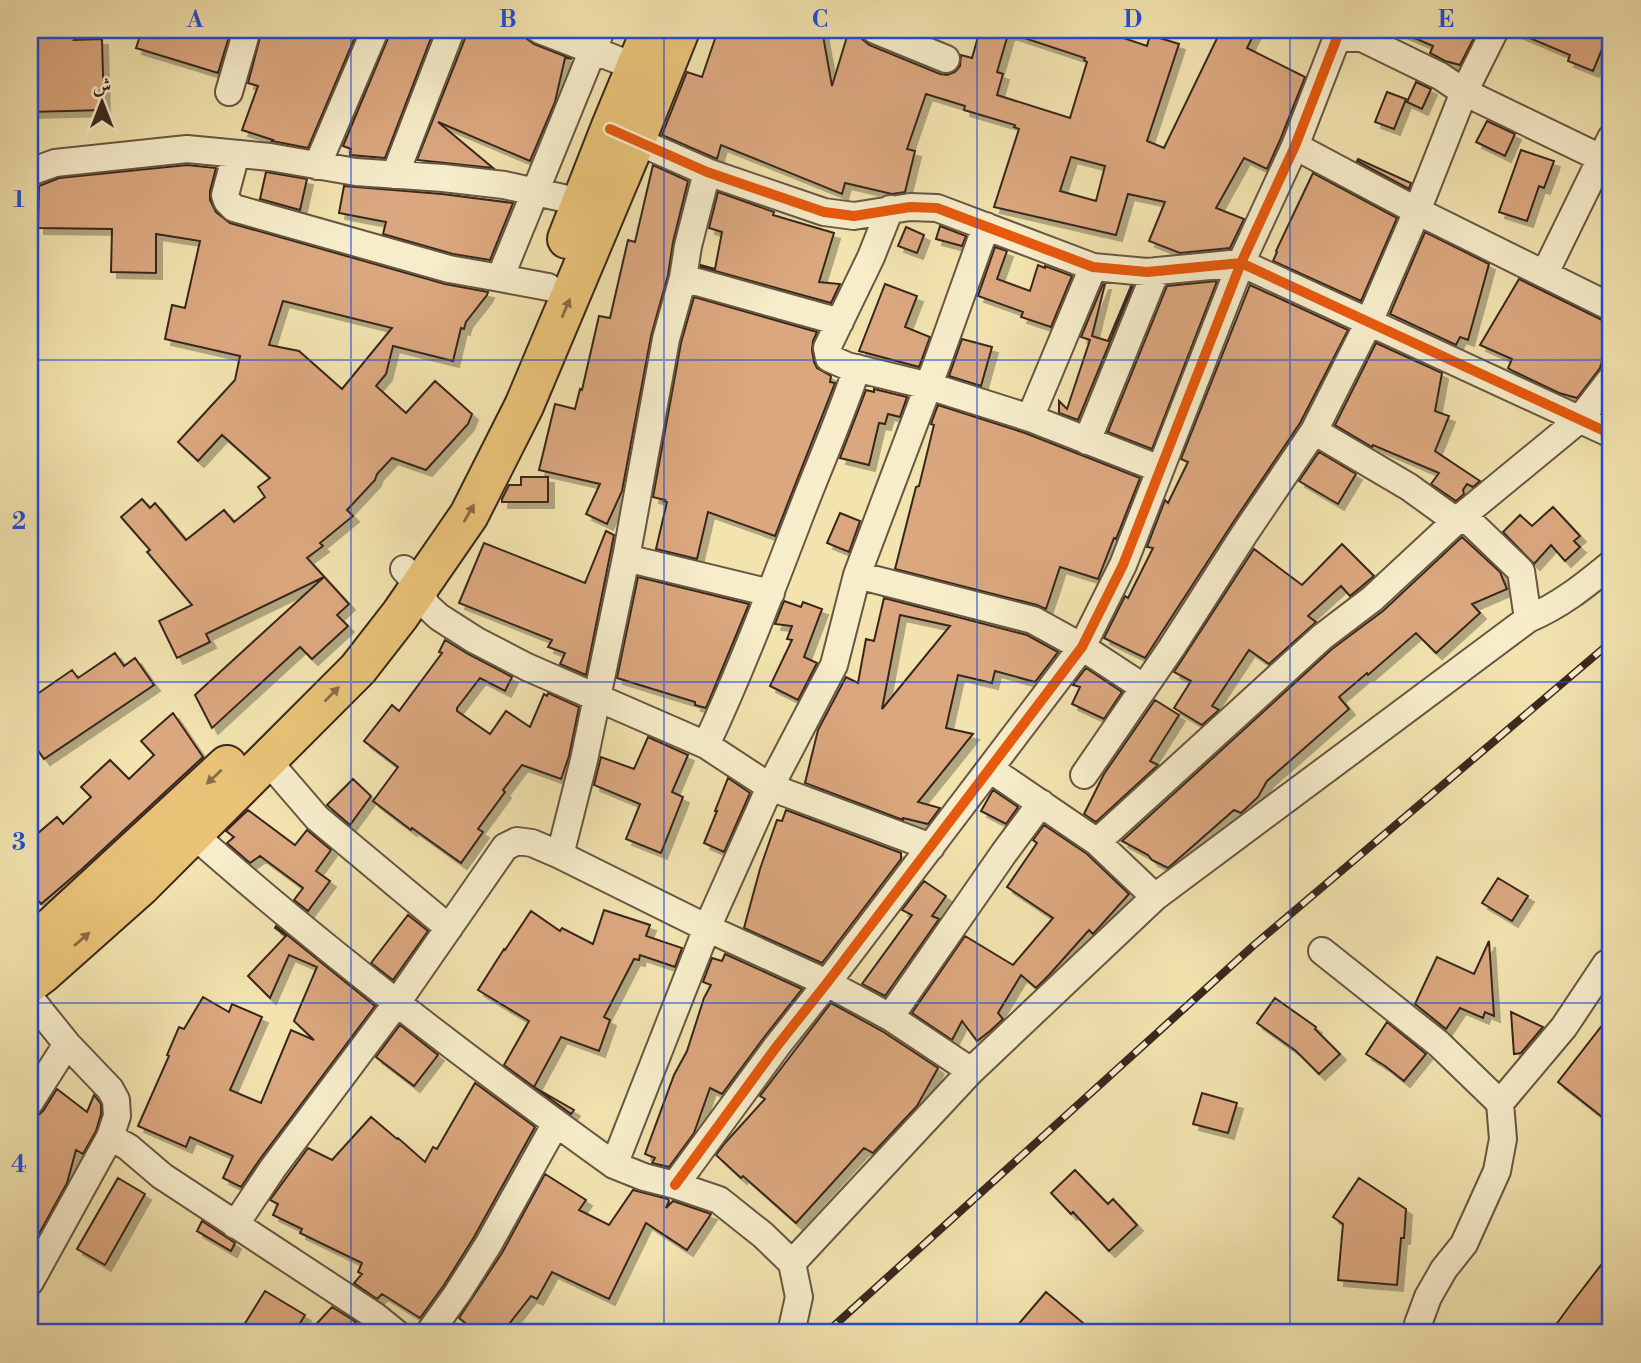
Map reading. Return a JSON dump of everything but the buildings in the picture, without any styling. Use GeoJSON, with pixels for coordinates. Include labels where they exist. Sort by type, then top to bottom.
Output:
{"type":"FeatureCollection","features":[{"type":"Feature","properties":{"kind":"main road"},"geometry":{"type":"LineString","coordinates":[[30,947],[277,719],[354,636],[388,593],[412,578],[469,515],[524,406],[623,135],[636,67],[652,30]]}},
{"type":"Feature","properties":{"kind":"main road"},"geometry":{"type":"LineString","coordinates":[[30,982],[141,886],[358,669],[400,615],[412,578],[494,410],[548,287],[581,202],[623,135],[680,30]]}},
{"type":"Feature","properties":{"kind":"street"},"geometry":{"type":"LineString","coordinates":[[229,92],[247,30]]}},
{"type":"Feature","properties":{"kind":"street"},"geometry":{"type":"LineString","coordinates":[[317,166],[375,30]]}},
{"type":"Feature","properties":{"kind":"street"},"geometry":{"type":"LineString","coordinates":[[395,175],[451,30]]}},
{"type":"Feature","properties":{"kind":"street"},"geometry":{"type":"LineString","coordinates":[[540,30],[597,40],[636,67]]}},
{"type":"Feature","properties":{"kind":"street"},"geometry":{"type":"LineString","coordinates":[[875,30],[946,59]]}},
{"type":"Feature","properties":{"kind":"street"},"geometry":{"type":"LineString","coordinates":[[1084,775],[1314,431],[1369,322],[1464,92],[1495,30]]}},
{"type":"Feature","properties":{"kind":"street"},"geometry":{"type":"LineString","coordinates":[[675,1185],[777,1046],[827,984],[1082,646],[1123,565],[1241,263],[1295,146],[1338,34],[1362,38],[1440,76],[1464,92],[1608,153],[1545,273]]}},
{"type":"Feature","properties":{"kind":"street"},"geometry":{"type":"LineString","coordinates":[[500,278],[597,40]]}},
{"type":"Feature","properties":{"kind":"street"},"geometry":{"type":"LineString","coordinates":[[623,135],[707,172],[824,212],[854,216],[910,207],[937,208],[1093,267],[1147,272],[1241,263],[1611,434]]}},
{"type":"Feature","properties":{"kind":"street"},"geometry":{"type":"LineString","coordinates":[[1295,146],[1417,211],[1611,307]]}},
{"type":"Feature","properties":{"kind":"street"},"geometry":{"type":"LineString","coordinates":[[30,172],[55,163],[187,149],[270,157],[356,172],[504,185],[581,202]]}},
{"type":"Feature","properties":{"kind":"street"},"geometry":{"type":"LineString","coordinates":[[236,154],[225,195],[233,208],[449,269],[548,287]]}},
{"type":"Feature","properties":{"kind":"street"},"geometry":{"type":"LineString","coordinates":[[560,855],[584,760],[626,558],[666,339],[707,172]]}},
{"type":"Feature","properties":{"kind":"street"},"geometry":{"type":"LineString","coordinates":[[890,209],[871,257],[827,348],[829,358],[1030,418],[1160,470]]}},
{"type":"Feature","properties":{"kind":"street"},"geometry":{"type":"LineString","coordinates":[[614,1165],[707,928],[770,787],[834,665],[858,575],[986,226]]}},
{"type":"Feature","properties":{"kind":"street"},"geometry":{"type":"LineString","coordinates":[[1030,418],[1093,267]]}},
{"type":"Feature","properties":{"kind":"street"},"geometry":{"type":"LineString","coordinates":[[1087,441],[1156,271]]}},
{"type":"Feature","properties":{"kind":"street"},"geometry":{"type":"LineString","coordinates":[[683,278],[840,322]]}},
{"type":"Feature","properties":{"kind":"street"},"geometry":{"type":"LineString","coordinates":[[706,745],[733,688],[857,368]]}},
{"type":"Feature","properties":{"kind":"street"},"geometry":{"type":"LineString","coordinates":[[1097,842],[1322,637],[1372,599],[1456,521],[1580,419],[1611,379]]}},
{"type":"Feature","properties":{"kind":"street"},"geometry":{"type":"LineString","coordinates":[[1314,431],[1409,487],[1456,521],[1469,521],[1521,571],[1528,619]]}},
{"type":"Feature","properties":{"kind":"street"},"geometry":{"type":"LineString","coordinates":[[626,558],[771,593]]}},
{"type":"Feature","properties":{"kind":"street"},"geometry":{"type":"LineString","coordinates":[[792,1263],[971,1071],[1155,897],[1528,619],[1550,610],[1611,564]]}},
{"type":"Feature","properties":{"kind":"street"},"geometry":{"type":"LineString","coordinates":[[858,575],[1033,620],[1082,646],[1143,687]]}},
{"type":"Feature","properties":{"kind":"street"},"geometry":{"type":"LineString","coordinates":[[412,578],[426,605],[448,623],[527,667],[706,745],[770,787],[931,847]]}},
{"type":"Feature","properties":{"kind":"street"},"geometry":{"type":"LineString","coordinates":[[267,760],[317,818],[449,928]]}},
{"type":"Feature","properties":{"kind":"street"},"geometry":{"type":"LineString","coordinates":[[990,769],[1097,842],[1155,897]]}},
{"type":"Feature","properties":{"kind":"street"},"geometry":{"type":"LineString","coordinates":[[890,1017],[1041,803]]}},
{"type":"Feature","properties":{"kind":"street"},"geometry":{"type":"LineString","coordinates":[[193,834],[262,895],[396,1004],[614,1165],[719,1200],[763,1235],[792,1263],[799,1297],[791,1333]]}},
{"type":"Feature","properties":{"kind":"street"},"geometry":{"type":"LineString","coordinates":[[235,1225],[273,1168],[396,1004],[505,847],[517,841],[533,843],[560,855],[827,984],[890,1017],[971,1071]]}},
{"type":"Feature","properties":{"kind":"street"},"geometry":{"type":"LineString","coordinates":[[1322,951],[1439,1044],[1500,1103],[1503,1139],[1497,1171],[1464,1244],[1444,1269],[1428,1297],[1417,1333]]}},
{"type":"Feature","properties":{"kind":"street"},"geometry":{"type":"LineString","coordinates":[[1500,1103],[1564,1027],[1610,961]]}},
{"type":"Feature","properties":{"kind":"street"},"geometry":{"type":"LineString","coordinates":[[30,998],[67,1044],[110,1089],[116,1100],[117,1116],[110,1138],[30,1282]]}},
{"type":"Feature","properties":{"kind":"street"},"geometry":{"type":"LineString","coordinates":[[30,1101],[67,1044]]}},
{"type":"Feature","properties":{"kind":"street"},"geometry":{"type":"LineString","coordinates":[[429,1333],[488,1245],[556,1123]]}},
{"type":"Feature","properties":{"kind":"street"},"geometry":{"type":"LineString","coordinates":[[110,1138],[128,1147],[162,1176],[375,1316],[396,1333]]}},
{"type":"Feature","properties":{"kind":"railway"},"geometry":{"type":"LineString","coordinates":[[826,1333],[1253,946],[1611,642]]}},
{"type":"Feature","properties":{"kind":"cycle path"},"geometry":{"type":"LineString","coordinates":[[675,1185],[777,1046],[1082,647],[1123,565],[1241,263],[1295,146],[1340,30]]}},
{"type":"Feature","properties":{"kind":"cycle path"},"geometry":{"type":"LineString","coordinates":[[610,129],[707,172],[824,212],[854,216],[910,207],[937,208],[1093,267],[1147,272],[1241,263],[1611,434]]}}]}
